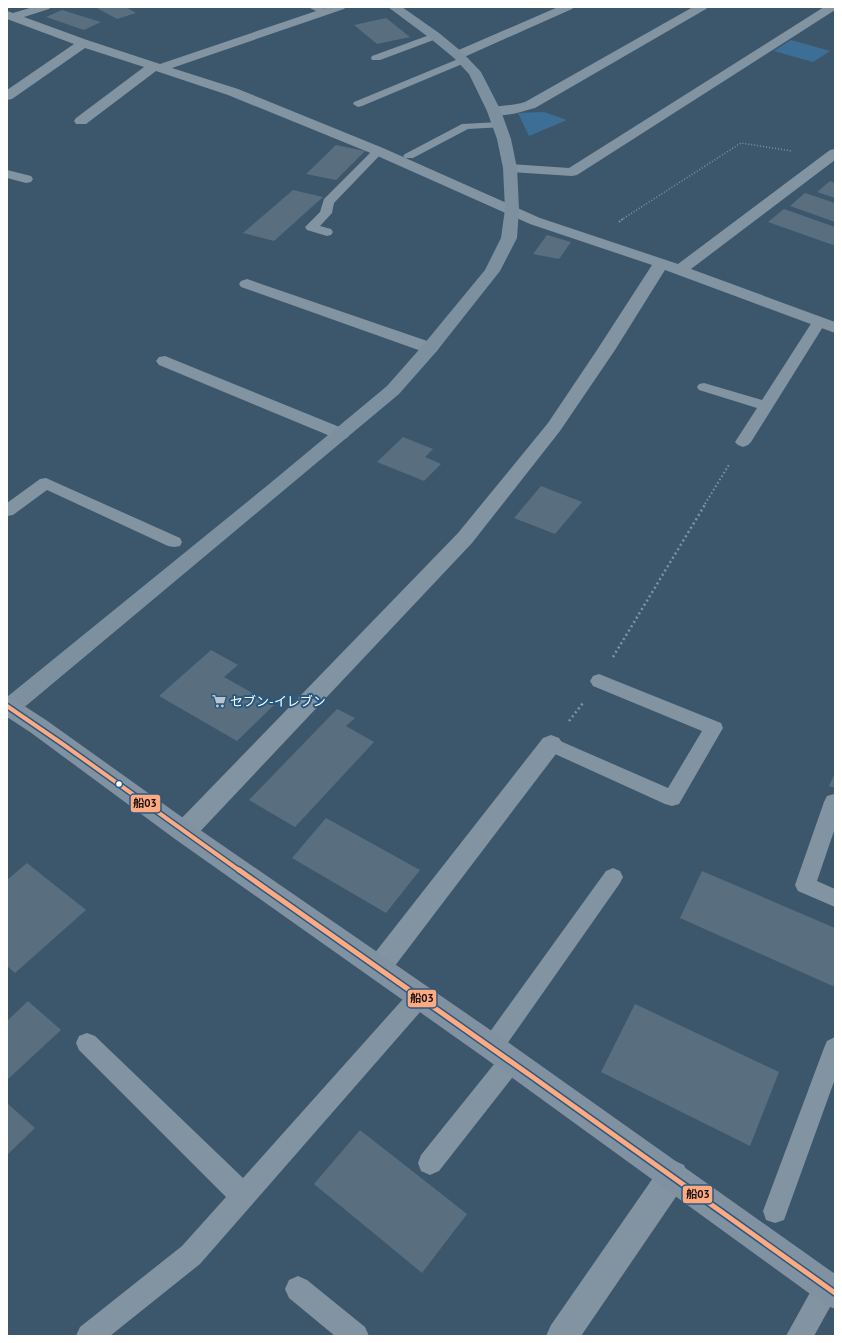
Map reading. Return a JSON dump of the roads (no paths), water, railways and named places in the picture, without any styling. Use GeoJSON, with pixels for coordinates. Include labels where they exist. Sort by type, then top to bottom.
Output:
{"type":"FeatureCollection","features":[{"type":"Feature","properties":{"kind":"main road"},"geometry":{"type":"LineString","coordinates":[[8,707],[38,726],[184,832],[379,967],[673,1175],[831,1290]]}},
{"type":"Feature","properties":{"kind":"street"},"geometry":{"type":"LineString","coordinates":[[9,16],[45,7]]}},
{"type":"Feature","properties":{"kind":"street"},"geometry":{"type":"LineString","coordinates":[[81,121],[157,67],[340,7]]}},
{"type":"Feature","properties":{"kind":"street"},"geometry":{"type":"LineString","coordinates":[[8,707],[87,645],[393,390],[430,348],[492,270],[509,238],[512,209],[510,168],[504,139],[494,111],[475,72],[435,36],[394,7]]}},
{"type":"Feature","properties":{"kind":"street"},"geometry":{"type":"LineString","coordinates":[[461,58],[568,7]]}},
{"type":"Feature","properties":{"kind":"street"},"geometry":{"type":"LineString","coordinates":[[494,111],[512,110],[530,105],[702,7]]}},
{"type":"Feature","properties":{"kind":"street"},"geometry":{"type":"LineString","coordinates":[[510,168],[572,172],[832,7]]}},
{"type":"Feature","properties":{"kind":"street"},"geometry":{"type":"LineString","coordinates":[[9,16],[83,43],[233,92],[378,151],[512,209],[535,221],[661,262],[835,328]]}},
{"type":"Feature","properties":{"kind":"street"},"geometry":{"type":"LineString","coordinates":[[7,96],[83,43]]}},
{"type":"Feature","properties":{"kind":"street"},"geometry":{"type":"LineString","coordinates":[[680,270],[832,155]]}},
{"type":"Feature","properties":{"kind":"street"},"geometry":{"type":"LineString","coordinates":[[7,174],[26,179]]}},
{"type":"Feature","properties":{"kind":"street"},"geometry":{"type":"LineString","coordinates":[[184,832],[465,538],[554,427],[606,350],[661,262]]}},
{"type":"Feature","properties":{"kind":"street"},"geometry":{"type":"LineString","coordinates":[[247,284],[430,348]]}},
{"type":"Feature","properties":{"kind":"street"},"geometry":{"type":"LineString","coordinates":[[165,362],[341,434]]}},
{"type":"Feature","properties":{"kind":"street"},"geometry":{"type":"LineString","coordinates":[[379,967],[551,744]]}},
{"type":"Feature","properties":{"kind":"street"},"geometry":{"type":"LineString","coordinates":[[562,1336],[673,1175]]}},
{"type":"Feature","properties":{"kind":"lane"},"geometry":{"type":"LineString","coordinates":[[313,7],[324,12]]}},
{"type":"Feature","properties":{"kind":"lane"},"geometry":{"type":"LineString","coordinates":[[376,58],[435,36]]}},
{"type":"Feature","properties":{"kind":"lane"},"geometry":{"type":"LineString","coordinates":[[358,104],[461,58]]}},
{"type":"Feature","properties":{"kind":"lane"},"geometry":{"type":"LineString","coordinates":[[409,156],[466,126],[499,125]]}},
{"type":"Feature","properties":{"kind":"lane"},"geometry":{"type":"LineString","coordinates":[[327,232],[311,227],[326,213],[328,202],[378,151]]}},
{"type":"Feature","properties":{"kind":"lane"},"geometry":{"type":"LineString","coordinates":[[742,442],[819,322]]}},
{"type":"Feature","properties":{"kind":"lane"},"geometry":{"type":"LineString","coordinates":[[704,387],[766,406]]}},
{"type":"Feature","properties":{"kind":"lane"},"geometry":{"type":"LineString","coordinates":[[7,511],[46,483],[174,542]]}},
{"type":"Feature","properties":{"kind":"lane"},"geometry":{"type":"LineString","coordinates":[[551,744],[672,798],[714,728],[599,681]]}},
{"type":"Feature","properties":{"kind":"lane"},"geometry":{"type":"LineString","coordinates":[[834,802],[805,885],[835,898]]}},
{"type":"Feature","properties":{"kind":"lane"},"geometry":{"type":"LineString","coordinates":[[430,1163],[613,877]]}},
{"type":"Feature","properties":{"kind":"lane"},"geometry":{"type":"LineString","coordinates":[[89,1336],[191,1255],[420,996]]}},
{"type":"Feature","properties":{"kind":"lane"},"geometry":{"type":"LineString","coordinates":[[87,1043],[243,1196]]}},
{"type":"Feature","properties":{"kind":"lane"},"geometry":{"type":"LineString","coordinates":[[775,1211],[835,1048]]}},
{"type":"Feature","properties":{"kind":"lane"},"geometry":{"type":"LineString","coordinates":[[298,1289],[356,1336]]}},
{"type":"Feature","properties":{"kind":"lane"},"geometry":{"type":"LineString","coordinates":[[799,1336],[831,1290]]}},
{"type":"Feature","properties":{"kind":"place","name":"セブン-イレブン"},"geometry":{"type":"Point","coordinates":[219,701]}}]}
